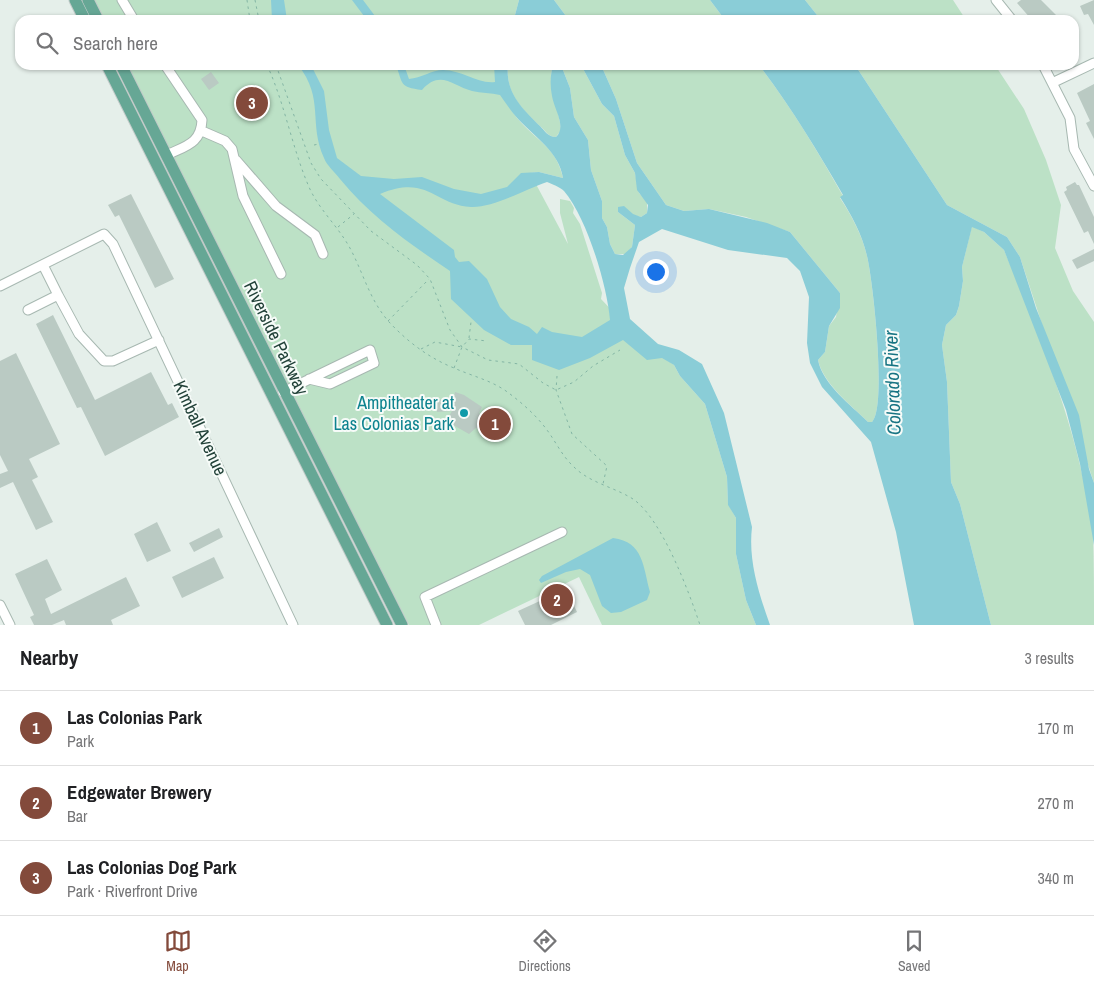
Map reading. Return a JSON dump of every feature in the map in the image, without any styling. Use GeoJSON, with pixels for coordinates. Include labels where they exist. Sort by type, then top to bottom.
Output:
{"type":"FeatureCollection","features":[{"type":"Feature","properties":{"kind":"main road"},"geometry":{"type":"LineString","coordinates":[[75,0],[82,15]]}},
{"type":"Feature","properties":{"kind":"main road"},"geometry":{"type":"LineString","coordinates":[[88,0],[96,15]]}},
{"type":"Feature","properties":{"kind":"main road","name":"Riverside Parkway"},"geometry":{"type":"LineString","coordinates":[[110,70],[387,625]]}},
{"type":"Feature","properties":{"kind":"main road","name":"Riverside Parkway"},"geometry":{"type":"LineString","coordinates":[[124,70],[283,392],[402,625]]}},
{"type":"Feature","properties":{"kind":"street"},"geometry":{"type":"LineString","coordinates":[[122,0],[131,15]]}},
{"type":"Feature","properties":{"kind":"street"},"geometry":{"type":"LineString","coordinates":[[996,0],[1008,15]]}},
{"type":"Feature","properties":{"kind":"street"},"geometry":{"type":"LineString","coordinates":[[1054,82],[1094,63]]}},
{"type":"Feature","properties":{"kind":"street"},"geometry":{"type":"LineString","coordinates":[[167,155],[196,140],[202,131],[202,120],[169,70]]}},
{"type":"Feature","properties":{"kind":"street"},"geometry":{"type":"LineString","coordinates":[[1047,70],[1070,118],[1074,149],[1094,186]]}},
{"type":"Feature","properties":{"kind":"street"},"geometry":{"type":"LineString","coordinates":[[202,131],[224,140],[232,149],[243,196],[281,274]]}},
{"type":"Feature","properties":{"kind":"street"},"geometry":{"type":"LineString","coordinates":[[235,159],[276,206],[315,235],[323,254]]}},
{"type":"Feature","properties":{"kind":"street","name":"Kimball Avenue"},"geometry":{"type":"LineString","coordinates":[[43,265],[104,234],[113,244],[293,625]]}},
{"type":"Feature","properties":{"kind":"street"},"geometry":{"type":"LineString","coordinates":[[0,286],[43,265],[78,334],[104,361],[113,361],[159,340]]}},
{"type":"Feature","properties":{"kind":"street"},"geometry":{"type":"LineString","coordinates":[[28,310],[58,295]]}},
{"type":"Feature","properties":{"kind":"street"},"geometry":{"type":"LineString","coordinates":[[283,392],[309,378],[370,350],[374,363],[330,384],[309,378]]}},
{"type":"Feature","properties":{"kind":"street"},"geometry":{"type":"LineString","coordinates":[[436,625],[425,597],[562,532]]}},
{"type":"Feature","properties":{"kind":"street"},"geometry":{"type":"LineString","coordinates":[[0,605],[10,625]]}},
{"type":"Feature","properties":{"kind":"path"},"geometry":{"type":"LineString","coordinates":[[247,0],[249,15]]}},
{"type":"Feature","properties":{"kind":"path"},"geometry":{"type":"LineString","coordinates":[[255,0],[258,15]]}},
{"type":"Feature","properties":{"kind":"path"},"geometry":{"type":"LineString","coordinates":[[269,70],[286,114],[309,187],[321,207],[338,227],[352,252],[372,299],[388,321],[420,350],[454,368],[486,380],[506,391],[528,408],[541,423],[563,456],[575,469],[635,501],[652,520],[672,557],[700,625]]}},
{"type":"Feature","properties":{"kind":"path"},"geometry":{"type":"LineString","coordinates":[[278,70],[311,163],[321,179],[371,231],[417,265],[430,279],[450,330],[462,347]]}},
{"type":"Feature","properties":{"kind":"path"},"geometry":{"type":"LineString","coordinates":[[314,145],[319,144]]}},
{"type":"Feature","properties":{"kind":"path"},"geometry":{"type":"LineString","coordinates":[[338,227],[354,213]]}},
{"type":"Feature","properties":{"kind":"path"},"geometry":{"type":"LineString","coordinates":[[388,321],[430,279]]}},
{"type":"Feature","properties":{"kind":"path"},"geometry":{"type":"LineString","coordinates":[[454,368],[462,347],[469,339],[471,322]]}},
{"type":"Feature","properties":{"kind":"path"},"geometry":{"type":"LineString","coordinates":[[469,339],[487,341]]}},
{"type":"Feature","properties":{"kind":"path"},"geometry":{"type":"LineString","coordinates":[[420,350],[435,342],[462,347],[488,360],[519,364],[543,383],[556,390]]}},
{"type":"Feature","properties":{"kind":"path"},"geometry":{"type":"LineString","coordinates":[[556,390],[574,382],[593,366],[620,350]]}},
{"type":"Feature","properties":{"kind":"path"},"geometry":{"type":"LineString","coordinates":[[557,376],[556,390],[572,434],[607,466],[603,484]]}},
{"type":"Feature","properties":{"kind":"green space"},"geometry":{"type":"Polygon","coordinates":[[[92,0],[519,0],[515,15],[100,15],[92,0]]]}},
{"type":"Feature","properties":{"kind":"green space"},"geometry":{"type":"Polygon","coordinates":[[[554,0],[710,0],[721,15],[565,15],[554,0]]]}},
{"type":"Feature","properties":{"kind":"green space"},"geometry":{"type":"Polygon","coordinates":[[[805,0],[953,0],[963,15],[817,15],[805,0]]]}},
{"type":"Feature","properties":{"kind":"green space"},"geometry":{"type":"Polygon","coordinates":[[[128,70],[496,70],[503,93],[517,118],[556,158],[563,178],[539,172],[530,173],[568,244],[560,213],[560,199],[570,201],[574,208],[573,213],[580,224],[602,293],[601,299],[642,342],[674,365],[680,376],[705,404],[727,477],[728,504],[736,518],[736,554],[746,600],[756,625],[602,625],[579,577],[479,625],[409,625],[128,70]]]}},
{"type":"Feature","properties":{"kind":"green space"},"geometry":{"type":"Polygon","coordinates":[[[508,70],[552,70],[552,91],[561,130],[556,137],[547,133],[521,107],[512,92],[508,70]]]}},
{"type":"Feature","properties":{"kind":"green space"},"geometry":{"type":"Polygon","coordinates":[[[563,70],[584,70],[602,104],[614,116],[625,155],[635,173],[639,193],[647,202],[647,213],[641,217],[633,215],[624,207],[618,212],[635,225],[632,247],[626,254],[615,254],[610,244],[607,227],[602,218],[602,201],[591,170],[588,140],[574,117],[570,88],[563,70]]]}},
{"type":"Feature","properties":{"kind":"green space"},"geometry":{"type":"Polygon","coordinates":[[[603,70],[763,70],[793,113],[843,196],[840,198],[856,226],[865,248],[870,270],[879,370],[876,412],[872,422],[868,422],[832,386],[821,369],[818,360],[825,352],[829,326],[836,317],[840,293],[790,232],[746,217],[709,209],[684,211],[666,205],[637,163],[616,99],[603,70]]]}},
{"type":"Feature","properties":{"kind":"green space"},"geometry":{"type":"Polygon","coordinates":[[[858,70],[998,70],[1024,109],[1046,160],[1061,205],[1055,248],[1073,291],[1094,322],[1094,483],[1020,257],[1007,237],[947,205],[858,70]]]}},
{"type":"Feature","properties":{"kind":"green space"},"geometry":{"type":"Polygon","coordinates":[[[972,226],[984,232],[1004,250],[1032,319],[1069,424],[1087,496],[1093,533],[1094,625],[991,625],[960,504],[951,482],[947,382],[942,345],[946,325],[956,315],[959,306],[963,281],[962,267],[972,226]]]}},
{"type":"Feature","properties":{"kind":"water"},"geometry":{"type":"Polygon","coordinates":[[[271,0],[284,0],[286,15],[272,15],[271,0]]]}},
{"type":"Feature","properties":{"kind":"water"},"geometry":{"type":"Polygon","coordinates":[[[352,0],[363,0],[374,15],[363,15],[352,0]]]}},
{"type":"Feature","properties":{"kind":"water"},"geometry":{"type":"Polygon","coordinates":[[[519,0],[554,0],[565,15],[515,15],[519,0]]]}},
{"type":"Feature","properties":{"kind":"water"},"geometry":{"type":"Polygon","coordinates":[[[710,0],[805,0],[817,15],[721,15],[710,0]]]}},
{"type":"Feature","properties":{"kind":"water","name":"Colorado River"},"geometry":{"type":"Polygon","coordinates":[[[301,70],[314,70],[324,91],[329,130],[337,158],[361,176],[394,179],[422,177],[454,189],[481,194],[507,187],[521,173],[539,172],[563,178],[561,169],[552,153],[516,117],[500,95],[472,91],[441,80],[429,84],[422,90],[409,88],[403,84],[398,70],[406,70],[409,79],[443,70],[457,72],[482,81],[495,82],[494,70],[508,70],[509,84],[516,100],[547,133],[556,137],[559,133],[560,123],[552,96],[551,77],[552,70],[563,70],[570,88],[574,117],[588,140],[591,170],[602,201],[602,218],[607,227],[610,244],[615,254],[623,255],[632,247],[635,225],[618,212],[618,207],[624,206],[633,214],[641,217],[647,213],[648,205],[637,190],[635,173],[625,155],[614,116],[602,104],[584,70],[603,70],[616,99],[637,163],[666,205],[684,211],[709,209],[767,223],[790,232],[840,293],[840,308],[829,326],[825,352],[818,360],[821,369],[832,386],[868,422],[872,422],[876,412],[879,370],[870,269],[865,248],[856,225],[840,197],[843,195],[803,129],[763,70],[858,70],[947,205],[1007,237],[1020,257],[1036,308],[1079,415],[1089,469],[1094,483],[1094,545],[1080,464],[1066,410],[1004,250],[984,232],[972,227],[962,267],[963,281],[959,306],[956,315],[946,325],[942,345],[947,382],[951,482],[960,504],[991,625],[914,625],[896,532],[871,442],[822,387],[810,363],[807,343],[809,297],[800,271],[787,258],[728,250],[662,229],[639,242],[624,288],[630,319],[658,344],[679,350],[702,364],[724,413],[752,527],[751,540],[755,577],[770,625],[756,625],[746,600],[736,554],[736,518],[728,505],[727,477],[705,404],[680,376],[674,365],[662,358],[647,360],[623,340],[590,358],[559,370],[532,360],[532,345],[511,345],[484,330],[451,299],[450,271],[378,218],[352,193],[327,164],[319,145],[311,89],[301,70]],[[547,182],[499,201],[471,207],[458,205],[430,192],[409,187],[380,194],[454,250],[455,257],[459,262],[469,261],[487,279],[500,307],[511,319],[529,327],[537,334],[542,327],[552,332],[582,337],[610,320],[608,306],[600,271],[588,234],[572,203],[564,191],[547,182]]]}},
{"type":"Feature","properties":{"kind":"water"},"geometry":{"type":"Polygon","coordinates":[[[613,538],[623,540],[631,545],[640,557],[650,592],[647,600],[621,612],[611,613],[602,606],[590,575],[580,569],[566,572],[541,583],[539,580],[542,576],[613,538]]]}},
{"type":"Feature","properties":{"kind":"building"},"geometry":{"type":"Polygon","coordinates":[[[1021,0],[1041,0],[1056,15],[1028,15],[1017,3],[1021,0]]]}},
{"type":"Feature","properties":{"kind":"building"},"geometry":{"type":"Polygon","coordinates":[[[1094,0],[1094,25],[1088,14],[1084,15],[1080,6],[1094,0]]]}},
{"type":"Feature","properties":{"kind":"building"},"geometry":{"type":"Polygon","coordinates":[[[211,72],[219,83],[209,90],[201,79],[211,72]]]}},
{"type":"Feature","properties":{"kind":"building"},"geometry":{"type":"Polygon","coordinates":[[[1094,84],[1094,139],[1086,123],[1090,121],[1077,93],[1094,84]]]}},
{"type":"Feature","properties":{"kind":"building"},"geometry":{"type":"Polygon","coordinates":[[[1075,182],[1079,185],[1094,217],[1094,244],[1088,231],[1084,233],[1064,192],[1067,190],[1066,187],[1075,182]]]}},
{"type":"Feature","properties":{"kind":"building"},"geometry":{"type":"Polygon","coordinates":[[[131,194],[174,279],[155,288],[119,215],[115,217],[108,205],[131,194]]]}},
{"type":"Feature","properties":{"kind":"building"},"geometry":{"type":"Polygon","coordinates":[[[1094,249],[1094,261],[1077,269],[1072,260],[1094,249]]]}},
{"type":"Feature","properties":{"kind":"building"},"geometry":{"type":"Polygon","coordinates":[[[53,315],[95,400],[151,372],[168,405],[172,403],[179,417],[105,456],[81,407],[77,408],[36,324],[53,315]]]}},
{"type":"Feature","properties":{"kind":"building"},"geometry":{"type":"Polygon","coordinates":[[[16,353],[60,444],[29,459],[38,477],[32,480],[53,522],[36,530],[13,482],[0,488],[0,474],[8,471],[0,455],[0,361],[16,353]]]}},
{"type":"Feature","properties":{"kind":"building","name":"Ampitheater at Las Colonias Park"},"geometry":{"type":"Polygon","coordinates":[[[455,392],[464,395],[482,407],[479,413],[486,421],[481,430],[476,428],[469,434],[448,422],[452,411],[437,412],[436,399],[453,401],[455,392]]]}},
{"type":"Feature","properties":{"kind":"building"},"geometry":{"type":"Polygon","coordinates":[[[157,522],[171,551],[147,562],[134,534],[157,522]]]}},
{"type":"Feature","properties":{"kind":"building"},"geometry":{"type":"Polygon","coordinates":[[[219,528],[223,537],[194,552],[189,543],[219,528]]]}},
{"type":"Feature","properties":{"kind":"building"},"geometry":{"type":"Polygon","coordinates":[[[214,557],[224,578],[182,598],[172,577],[214,557]]]}},
{"type":"Feature","properties":{"kind":"building"},"geometry":{"type":"Polygon","coordinates":[[[47,559],[62,590],[45,599],[51,614],[126,577],[140,606],[111,620],[113,625],[66,625],[64,620],[52,625],[34,625],[30,617],[34,615],[15,574],[47,559]]]}},
{"type":"Feature","properties":{"kind":"building"},"geometry":{"type":"Polygon","coordinates":[[[566,589],[577,612],[551,625],[525,625],[518,611],[566,589]]]}},
{"type":"Feature","properties":{"kind":"place","name":"Las Colonias Dog Park"},"geometry":{"type":"Point","coordinates":[252,103]}},
{"type":"Feature","properties":{"kind":"place","name":"Ampitheater at Las Colonias Park"},"geometry":{"type":"Point","coordinates":[464,413]}},
{"type":"Feature","properties":{"kind":"place","name":"Las Colonias Park"},"geometry":{"type":"Point","coordinates":[495,424]}},
{"type":"Feature","properties":{"kind":"place","name":"Edgewater Brewery"},"geometry":{"type":"Point","coordinates":[557,600]}}]}
